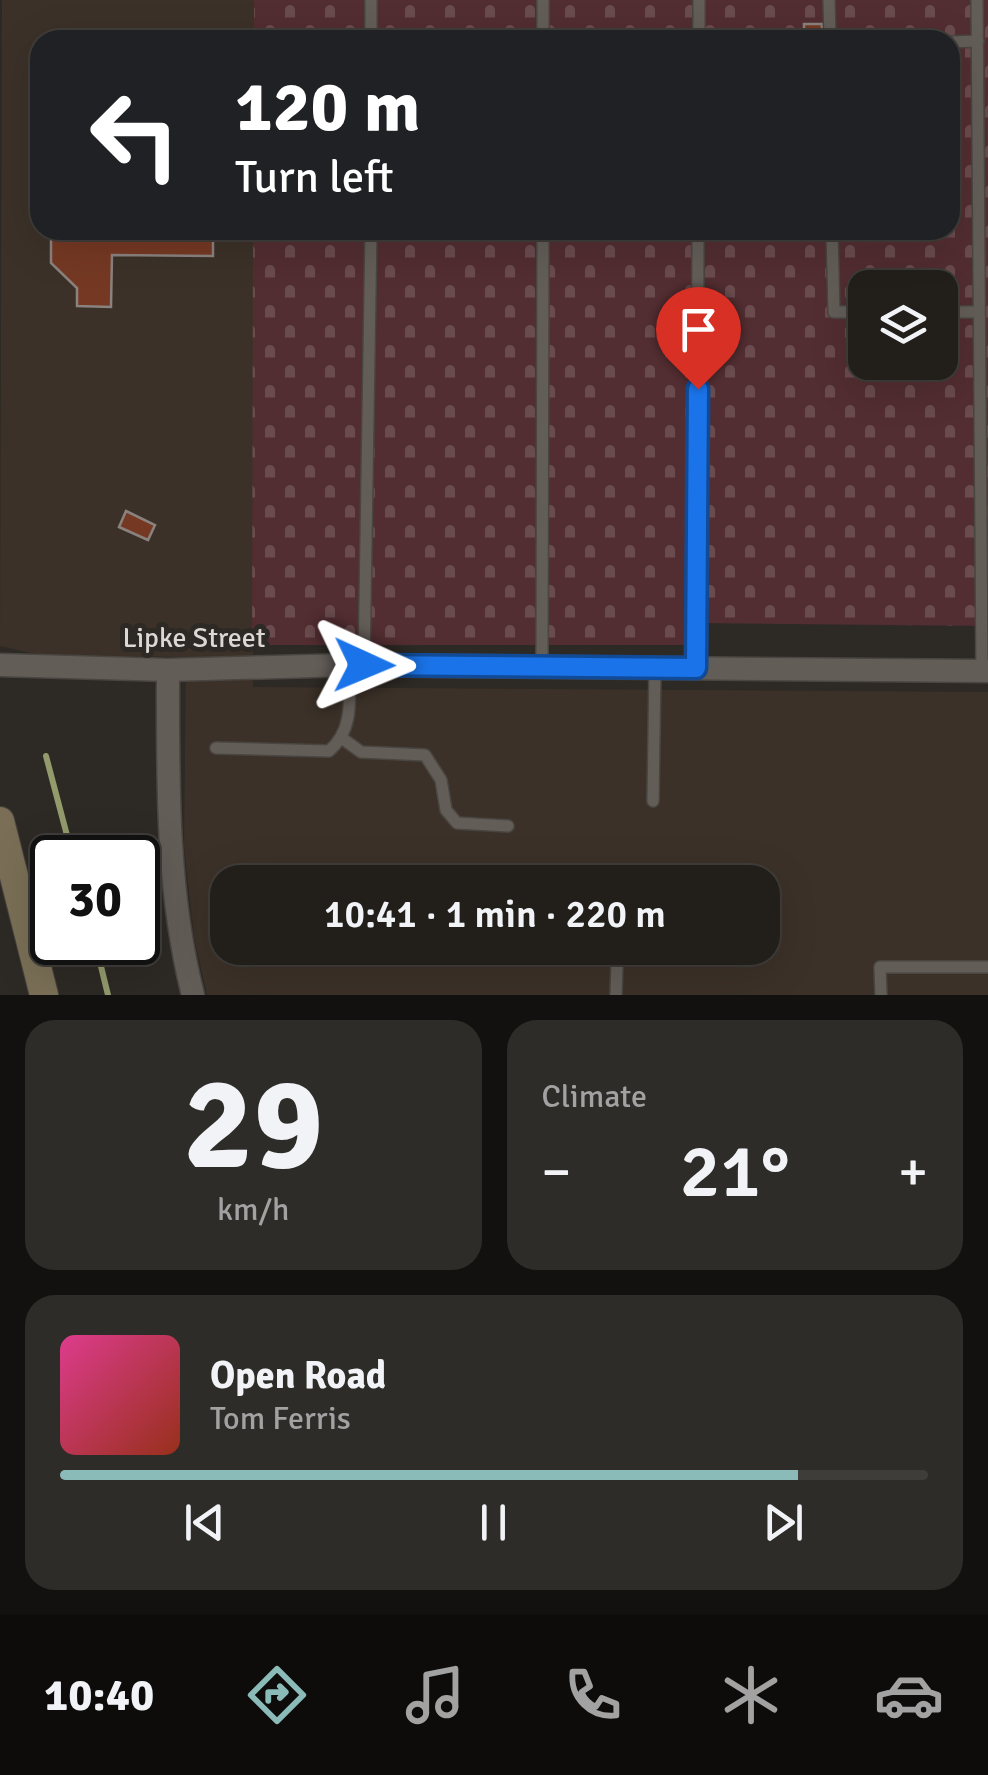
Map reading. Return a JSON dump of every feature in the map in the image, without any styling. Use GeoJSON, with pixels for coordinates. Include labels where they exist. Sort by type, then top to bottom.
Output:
{"type":"FeatureCollection","features":[{"type":"Feature","properties":{"kind":"main road"},"geometry":{"type":"LineString","coordinates":[[0,821],[44,995]]}},
{"type":"Feature","properties":{"kind":"street","name":"Lipke Street"},"geometry":{"type":"LineString","coordinates":[[0,665],[168,670],[357,665],[985,671]]}},
{"type":"Feature","properties":{"kind":"street"},"geometry":{"type":"LineString","coordinates":[[168,670],[170,830],[183,955],[193,995]]}},
{"type":"Feature","properties":{"kind":"lane"},"geometry":{"type":"LineString","coordinates":[[371,0],[371,30]]}},
{"type":"Feature","properties":{"kind":"lane"},"geometry":{"type":"LineString","coordinates":[[543,0],[543,30]]}},
{"type":"Feature","properties":{"kind":"lane"},"geometry":{"type":"LineString","coordinates":[[699,30],[700,0]]}},
{"type":"Feature","properties":{"kind":"lane"},"geometry":{"type":"LineString","coordinates":[[829,0],[830,30]]}},
{"type":"Feature","properties":{"kind":"lane"},"geometry":{"type":"LineString","coordinates":[[977,0],[985,671]]}},
{"type":"Feature","properties":{"kind":"lane"},"geometry":{"type":"LineString","coordinates":[[960,42],[978,41]]}},
{"type":"Feature","properties":{"kind":"lane"},"geometry":{"type":"LineString","coordinates":[[216,748],[330,751],[342,739],[357,665],[371,240]]}},
{"type":"Feature","properties":{"kind":"lane"},"geometry":{"type":"LineString","coordinates":[[542,667],[543,240]]}},
{"type":"Feature","properties":{"kind":"lane"},"geometry":{"type":"LineString","coordinates":[[696,668],[698,240]]}},
{"type":"Feature","properties":{"kind":"lane"},"geometry":{"type":"LineString","coordinates":[[832,240],[834,312],[848,312]]}},
{"type":"Feature","properties":{"kind":"lane"},"geometry":{"type":"LineString","coordinates":[[958,312],[978,312]]}},
{"type":"Feature","properties":{"kind":"lane"},"geometry":{"type":"LineString","coordinates":[[653,800],[654,668]]}},
{"type":"Feature","properties":{"kind":"lane"},"geometry":{"type":"LineString","coordinates":[[342,739],[361,752],[426,755],[441,780],[446,810],[457,823],[508,826]]}},
{"type":"Feature","properties":{"kind":"lane"},"geometry":{"type":"LineString","coordinates":[[616,995],[617,965]]}},
{"type":"Feature","properties":{"kind":"lane"},"geometry":{"type":"LineString","coordinates":[[881,995],[880,966],[988,967]]}},
{"type":"Feature","properties":{"kind":"shaded area"},"geometry":{"type":"Polygon","coordinates":[[[2,0],[254,0],[254,30],[30,30],[30,240],[253,240],[253,687],[988,692],[988,995],[207,995],[194,937],[184,847],[186,657],[40,655],[0,646],[2,0]]]}},
{"type":"Feature","properties":{"kind":"green space"},"geometry":{"type":"Polygon","coordinates":[[[254,0],[988,0],[988,626],[696,623],[695,645],[252,645],[253,240],[960,240],[960,30],[254,30],[254,0]]]}},
{"type":"Feature","properties":{"kind":"building"},"geometry":{"type":"Polygon","coordinates":[[[804,24],[822,24],[822,30],[804,30],[804,24]]]}},
{"type":"Feature","properties":{"kind":"building"},"geometry":{"type":"Polygon","coordinates":[[[51,240],[213,240],[213,256],[112,255],[111,307],[77,306],[77,288],[51,263],[51,240]]]}},
{"type":"Feature","properties":{"kind":"building"},"geometry":{"type":"Polygon","coordinates":[[[126,511],[155,525],[148,540],[119,527],[126,511]]]}},
{"type":"Feature","properties":{"kind":"waterway"},"geometry":{"type":"LineString","coordinates":[[46,756],[67,835]]}},
{"type":"Feature","properties":{"kind":"waterway"},"geometry":{"type":"LineString","coordinates":[[101,965],[108,995]]}},
{"type":"Feature","properties":{"kind":"route"},"geometry":{"type":"LineString","coordinates":[[364,665],[696,668],[698,389]]}}]}
